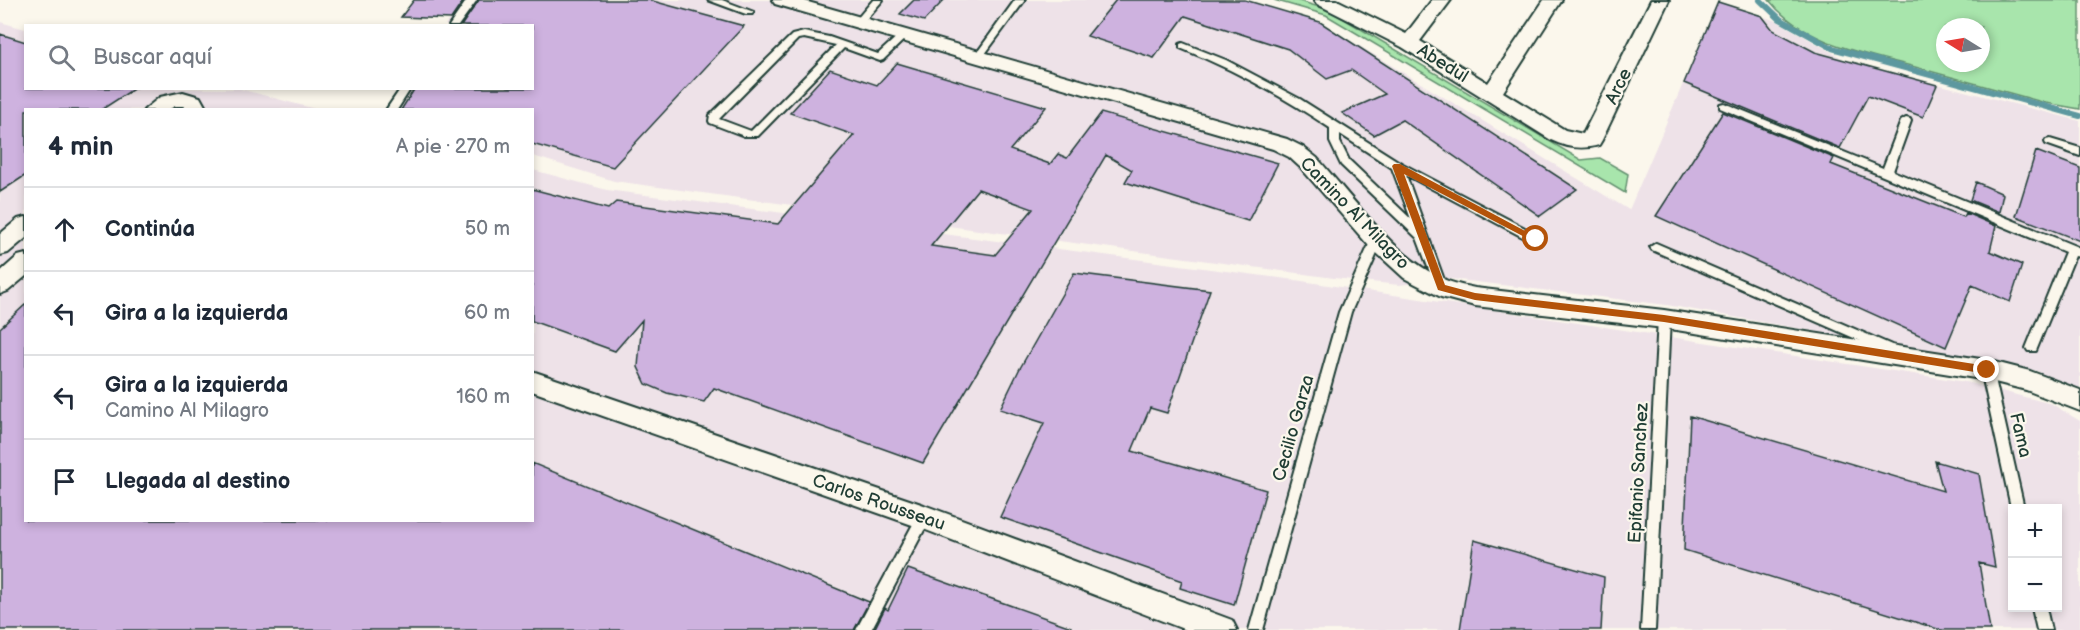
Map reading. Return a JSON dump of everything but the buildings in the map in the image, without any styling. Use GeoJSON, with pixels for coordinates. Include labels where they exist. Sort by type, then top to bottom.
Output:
{"type":"FeatureCollection","features":[{"type":"Feature","properties":{"kind":"street","name":"Camino Al Milagro"},"geometry":{"type":"LineString","coordinates":[[781,0],[1280,144],[1296,152],[1310,163],[1377,240],[1412,272],[1441,288],[1475,297],[1664,319],[1987,370],[2030,381],[2080,401]]}},
{"type":"Feature","properties":{"kind":"street"},"geometry":{"type":"LineString","coordinates":[[1409,43],[1442,0]]}},
{"type":"Feature","properties":{"kind":"street"},"geometry":{"type":"LineString","coordinates":[[1492,93],[1553,0]]}},
{"type":"Feature","properties":{"kind":"street","name":"Arce"},"geometry":{"type":"LineString","coordinates":[[1558,135],[1574,141],[1592,140],[1660,0]]}},
{"type":"Feature","properties":{"kind":"street","name":"Abedul"},"geometry":{"type":"LineString","coordinates":[[1330,1],[1409,43],[1558,135]]}},
{"type":"Feature","properties":{"kind":"street"},"geometry":{"type":"LineString","coordinates":[[156,108],[174,99],[183,98],[193,102],[194,108]]}},
{"type":"Feature","properties":{"kind":"street"},"geometry":{"type":"LineString","coordinates":[[0,247],[24,227]]}},
{"type":"Feature","properties":{"kind":"street"},"geometry":{"type":"LineString","coordinates":[[0,247],[24,252]]}},
{"type":"Feature","properties":{"kind":"street"},"geometry":{"type":"LineString","coordinates":[[0,285],[24,264]]}},
{"type":"Feature","properties":{"kind":"street","name":"Carlos Rousseau"},"geometry":{"type":"LineString","coordinates":[[534,382],[924,517],[1222,630]]}},
{"type":"Feature","properties":{"kind":"lane"},"geometry":{"type":"LineString","coordinates":[[454,24],[472,0]]}},
{"type":"Feature","properties":{"kind":"lane"},"geometry":{"type":"LineString","coordinates":[[713,0],[749,12]]}},
{"type":"Feature","properties":{"kind":"lane"},"geometry":{"type":"LineString","coordinates":[[859,22],[878,0]]}},
{"type":"Feature","properties":{"kind":"lane"},"geometry":{"type":"LineString","coordinates":[[979,56],[1020,0]]}},
{"type":"Feature","properties":{"kind":"lane"},"geometry":{"type":"LineString","coordinates":[[841,45],[754,134],[748,134],[714,121],[714,117],[795,37],[809,35],[841,45],[880,58],[904,35]]}},
{"type":"Feature","properties":{"kind":"lane"},"geometry":{"type":"LineString","coordinates":[[1183,46],[1222,62],[1265,84],[1397,166],[1536,239]]}},
{"type":"Feature","properties":{"kind":"lane"},"geometry":{"type":"LineString","coordinates":[[392,108],[405,90]]}},
{"type":"Feature","properties":{"kind":"lane"},"geometry":{"type":"LineString","coordinates":[[1724,106],[2076,251],[2032,348]]}},
{"type":"Feature","properties":{"kind":"lane"},"geometry":{"type":"LineString","coordinates":[[1887,172],[1906,121]]}},
{"type":"Feature","properties":{"kind":"lane"},"geometry":{"type":"LineString","coordinates":[[1335,126],[1335,142],[1345,162],[1423,238]]}},
{"type":"Feature","properties":{"kind":"lane"},"geometry":{"type":"LineString","coordinates":[[2050,142],[2080,152]]}},
{"type":"Feature","properties":{"kind":"lane"},"geometry":{"type":"LineString","coordinates":[[1397,166],[1441,288]]}},
{"type":"Feature","properties":{"kind":"lane","name":"Cecilio Garza"},"geometry":{"type":"LineString","coordinates":[[1256,630],[1345,312],[1377,240]]}},
{"type":"Feature","properties":{"kind":"lane"},"geometry":{"type":"LineString","coordinates":[[1656,247],[1911,358]]}},
{"type":"Feature","properties":{"kind":"lane","name":"Epifanio Sanchez"},"geometry":{"type":"LineString","coordinates":[[1648,630],[1664,319]]}},
{"type":"Feature","properties":{"kind":"lane","name":"Fama"},"geometry":{"type":"LineString","coordinates":[[1987,370],[2017,504]]}},
{"type":"Feature","properties":{"kind":"lane"},"geometry":{"type":"LineString","coordinates":[[863,630],[924,517]]}},
{"type":"Feature","properties":{"kind":"lane"},"geometry":{"type":"LineString","coordinates":[[2040,612],[2044,630]]}},
{"type":"Feature","properties":{"kind":"shaded area"},"geometry":{"type":"Polygon","coordinates":[[[462,0],[1245,0],[1320,22],[1629,210],[1718,2],[1777,21],[1845,60],[2080,121],[2080,396],[2037,371],[1667,305],[1451,279],[1399,285],[1334,278],[614,181],[534,156],[534,108],[390,108],[402,90],[534,90],[534,24],[446,24],[462,0]]]}},
{"type":"Feature","properties":{"kind":"shaded area"},"geometry":{"type":"Polygon","coordinates":[[[0,22],[24,29],[24,90],[244,90],[311,108],[24,108],[24,522],[534,522],[534,170],[607,190],[1295,280],[1966,382],[2052,404],[2080,421],[2080,630],[0,630],[0,22]]]}},
{"type":"Feature","properties":{"kind":"green space"},"geometry":{"type":"Polygon","coordinates":[[[1274,0],[1296,0],[1329,10],[1581,160],[1600,158],[1628,174],[1625,193],[1326,15],[1274,0]]]}},
{"type":"Feature","properties":{"kind":"green space"},"geometry":{"type":"Polygon","coordinates":[[[1769,0],[2080,0],[2080,109],[2046,103],[1841,47],[1801,28],[1784,16],[1769,0]]]}},
{"type":"Feature","properties":{"kind":"waterway"},"geometry":{"type":"LineString","coordinates":[[1760,0],[1780,19],[1832,48],[2080,116]]}},
{"type":"Feature","properties":{"kind":"route"},"geometry":{"type":"LineString","coordinates":[[1536,239],[1397,166],[1441,288],[1475,297],[1664,319],[1987,370]]}}]}
